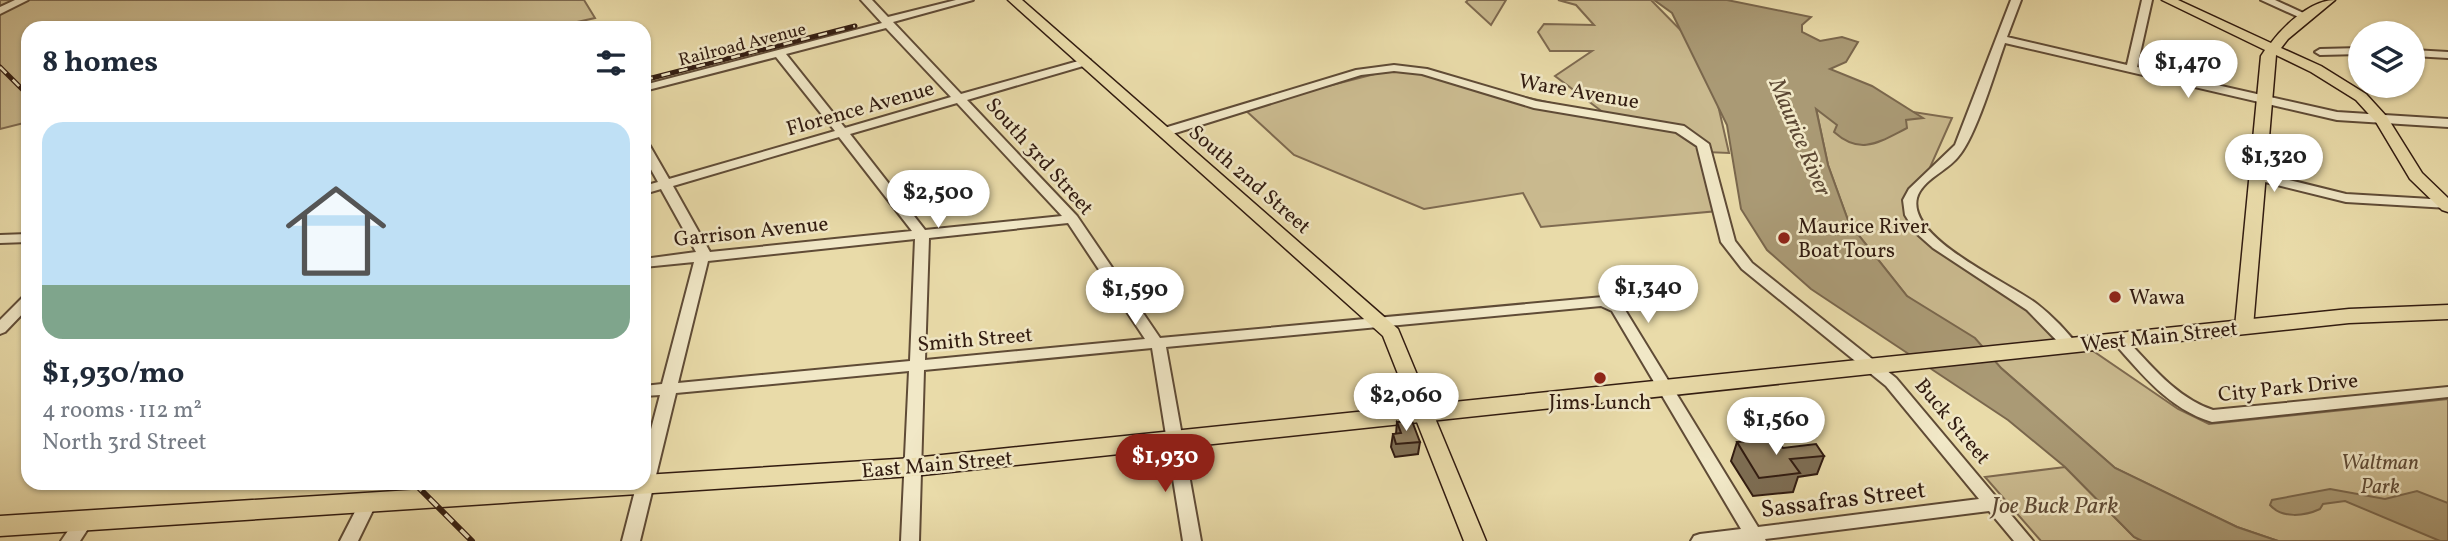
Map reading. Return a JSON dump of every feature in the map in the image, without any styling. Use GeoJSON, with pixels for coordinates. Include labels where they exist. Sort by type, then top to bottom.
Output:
{"type":"FeatureCollection","features":[{"type":"Feature","properties":{"kind":"highway","name":"West Main Street"},"geometry":{"type":"LineString","coordinates":[[1871,367],[2392,312],[2448,312]]}},
{"type":"Feature","properties":{"kind":"highway","name":"East Main Street"},"geometry":{"type":"LineString","coordinates":[[651,485],[912,467],[1871,367]]}},
{"type":"Feature","properties":{"kind":"highway","name":"East Main Street"},"geometry":{"type":"LineString","coordinates":[[0,526],[77,531],[368,502],[564,490]]}},
{"type":"Feature","properties":{"kind":"main road","name":"South 2nd Street"},"geometry":{"type":"LineString","coordinates":[[1014,0],[1380,322],[1401,351],[1475,541]]}},
{"type":"Feature","properties":{"kind":"main road"},"geometry":{"type":"LineString","coordinates":[[2168,0],[2273,49],[2350,90],[2382,120],[2407,166],[2447,205]]}},
{"type":"Feature","properties":{"kind":"main road"},"geometry":{"type":"LineString","coordinates":[[2244,327],[2266,65],[2273,49],[2329,0]]}},
{"type":"Feature","properties":{"kind":"street"},"geometry":{"type":"LineString","coordinates":[[0,11],[23,0]]}},
{"type":"Feature","properties":{"kind":"street","name":"South 3rd Street"},"geometry":{"type":"LineString","coordinates":[[866,0],[1072,219],[1156,343],[1161,353],[1192,541]]}},
{"type":"Feature","properties":{"kind":"street","name":"Railroad Avenue"},"geometry":{"type":"LineString","coordinates":[[651,86],[968,0]]}},
{"type":"Feature","properties":{"kind":"street"},"geometry":{"type":"LineString","coordinates":[[2015,0],[1955,157],[1916,188],[1910,202],[1910,211],[1923,233],[1944,250],[2032,307],[2070,345]]}},
{"type":"Feature","properties":{"kind":"street"},"geometry":{"type":"LineString","coordinates":[[2131,70],[2147,0]]}},
{"type":"Feature","properties":{"kind":"street"},"geometry":{"type":"LineString","coordinates":[[2266,0],[2307,17]]}},
{"type":"Feature","properties":{"kind":"street"},"geometry":{"type":"LineString","coordinates":[[2000,39],[2346,118],[2448,124]]}},
{"type":"Feature","properties":{"kind":"street"},"geometry":{"type":"LineString","coordinates":[[2320,52],[2348,51]]}},
{"type":"Feature","properties":{"kind":"street"},"geometry":{"type":"LineString","coordinates":[[779,53],[921,235],[910,541]]}},
{"type":"Feature","properties":{"kind":"street"},"geometry":{"type":"LineString","coordinates":[[2425,54],[2448,55]]}},
{"type":"Feature","properties":{"kind":"street","name":"Florence Avenue"},"geometry":{"type":"LineString","coordinates":[[651,188],[1086,62]]}},
{"type":"Feature","properties":{"kind":"street","name":"Ware Avenue"},"geometry":{"type":"LineString","coordinates":[[1165,132],[1360,72],[1394,68],[1423,71],[1534,104],[1679,129],[1703,144],[1723,226],[1734,250],[1770,286],[1871,367]]}},
{"type":"Feature","properties":{"kind":"street"},"geometry":{"type":"LineString","coordinates":[[651,158],[700,245],[703,257],[651,462]]}},
{"type":"Feature","properties":{"kind":"street"},"geometry":{"type":"LineString","coordinates":[[2257,176],[2346,198],[2447,205]]}},
{"type":"Feature","properties":{"kind":"street","name":"Garrison Avenue"},"geometry":{"type":"LineString","coordinates":[[651,262],[1072,219]]}},
{"type":"Feature","properties":{"kind":"street"},"geometry":{"type":"LineString","coordinates":[[0,239],[21,238]]}},
{"type":"Feature","properties":{"kind":"street","name":"Smith Street"},"geometry":{"type":"LineString","coordinates":[[651,390],[1603,301],[1617,308],[1665,388]]}},
{"type":"Feature","properties":{"kind":"street"},"geometry":{"type":"LineString","coordinates":[[0,329],[21,307]]}},
{"type":"Feature","properties":{"kind":"street","name":"City Park Drive"},"geometry":{"type":"LineString","coordinates":[[2119,340],[2177,397],[2197,412],[2212,416],[2448,392]]}},
{"type":"Feature","properties":{"kind":"street","name":"Buck Street"},"geometry":{"type":"LineString","coordinates":[[1871,367],[1898,390],[2024,541]]}},
{"type":"Feature","properties":{"kind":"street"},"geometry":{"type":"LineString","coordinates":[[1665,388],[1755,538]]}},
{"type":"Feature","properties":{"kind":"street"},"geometry":{"type":"LineString","coordinates":[[631,541],[644,490]]}},
{"type":"Feature","properties":{"kind":"street"},"geometry":{"type":"LineString","coordinates":[[349,541],[368,502]]}},
{"type":"Feature","properties":{"kind":"street","name":"Sassafras Street"},"geometry":{"type":"LineString","coordinates":[[1700,541],[1755,538],[1993,505]]}},
{"type":"Feature","properties":{"kind":"green space"},"geometry":{"type":"Polygon","coordinates":[[[0,0],[584,0],[595,18],[582,21],[21,21],[21,124],[0,129],[0,0]]]}},
{"type":"Feature","properties":{"kind":"green space"},"geometry":{"type":"Polygon","coordinates":[[[1506,0],[1491,25],[1466,2],[1506,0]]]}},
{"type":"Feature","properties":{"kind":"green space"},"geometry":{"type":"Polygon","coordinates":[[[1558,0],[1651,0],[1707,57],[1729,153],[1706,152],[1718,211],[1541,227],[1523,193],[1424,209],[1294,155],[1243,108],[1398,68],[1608,116],[1555,76],[1592,51],[1550,51],[1538,32],[1544,24],[1594,25],[1576,5],[1558,0]]]}},
{"type":"Feature","properties":{"kind":"green space","name":"Waltman Park"},"geometry":{"type":"Polygon","coordinates":[[[1855,103],[1952,118],[1911,210],[1916,230],[2178,409],[2209,424],[2448,399],[2448,541],[2278,541],[2237,527],[2115,468],[2001,368],[1907,296],[1849,223],[1828,165],[1816,108],[1855,103]]]}},
{"type":"Feature","properties":{"kind":"green space","name":"Joe Buck Park"},"geometry":{"type":"Polygon","coordinates":[[[2065,467],[2134,537],[2142,541],[2041,541],[1985,477],[2065,467]]]}},
{"type":"Feature","properties":{"kind":"water","name":"Maurice River"},"geometry":{"type":"Polygon","coordinates":[[[1654,0],[1727,0],[1811,17],[1802,25],[1802,32],[1820,41],[1842,37],[1858,42],[1846,62],[1830,69],[1872,86],[1923,118],[1906,120],[1907,128],[1879,142],[1862,145],[1844,139],[1834,132],[1837,125],[1816,109],[1828,165],[1849,223],[1907,296],[1975,338],[2001,368],[2115,468],[2237,527],[2278,541],[2142,541],[2134,537],[2065,467],[2008,420],[1811,289],[1767,250],[1741,209],[1727,125],[1672,13],[1654,0]]]}},
{"type":"Feature","properties":{"kind":"water"},"geometry":{"type":"Polygon","coordinates":[[[2330,489],[2385,499],[2417,491],[2448,503],[2448,541],[2440,541],[2345,501],[2323,504],[2320,509],[2301,515],[2281,513],[2270,505],[2272,500],[2330,489]]]}},
{"type":"Feature","properties":{"kind":"building"},"geometry":{"type":"Polygon","coordinates":[[[1412,421],[1420,442],[1396,444],[1393,434],[1401,433],[1397,422],[1412,421]]]}},
{"type":"Feature","properties":{"kind":"building"},"geometry":{"type":"Polygon","coordinates":[[[1776,438],[1783,448],[1816,444],[1824,456],[1790,459],[1800,473],[1759,478],[1737,442],[1776,438]]]}},
{"type":"Feature","properties":{"kind":"railway"},"geometry":{"type":"LineString","coordinates":[[651,78],[855,26]]}},
{"type":"Feature","properties":{"kind":"railway"},"geometry":{"type":"LineString","coordinates":[[0,67],[21,88]]}},
{"type":"Feature","properties":{"kind":"railway"},"geometry":{"type":"LineString","coordinates":[[421,490],[472,541]]}},
{"type":"Feature","properties":{"kind":"place","name":"Maurice River Boat Tours"},"geometry":{"type":"Point","coordinates":[1784,238]}},
{"type":"Feature","properties":{"kind":"place","name":"Wawa"},"geometry":{"type":"Point","coordinates":[2115,297]}},
{"type":"Feature","properties":{"kind":"place","name":"Jims Lunch"},"geometry":{"type":"Point","coordinates":[1600,378]}}]}
